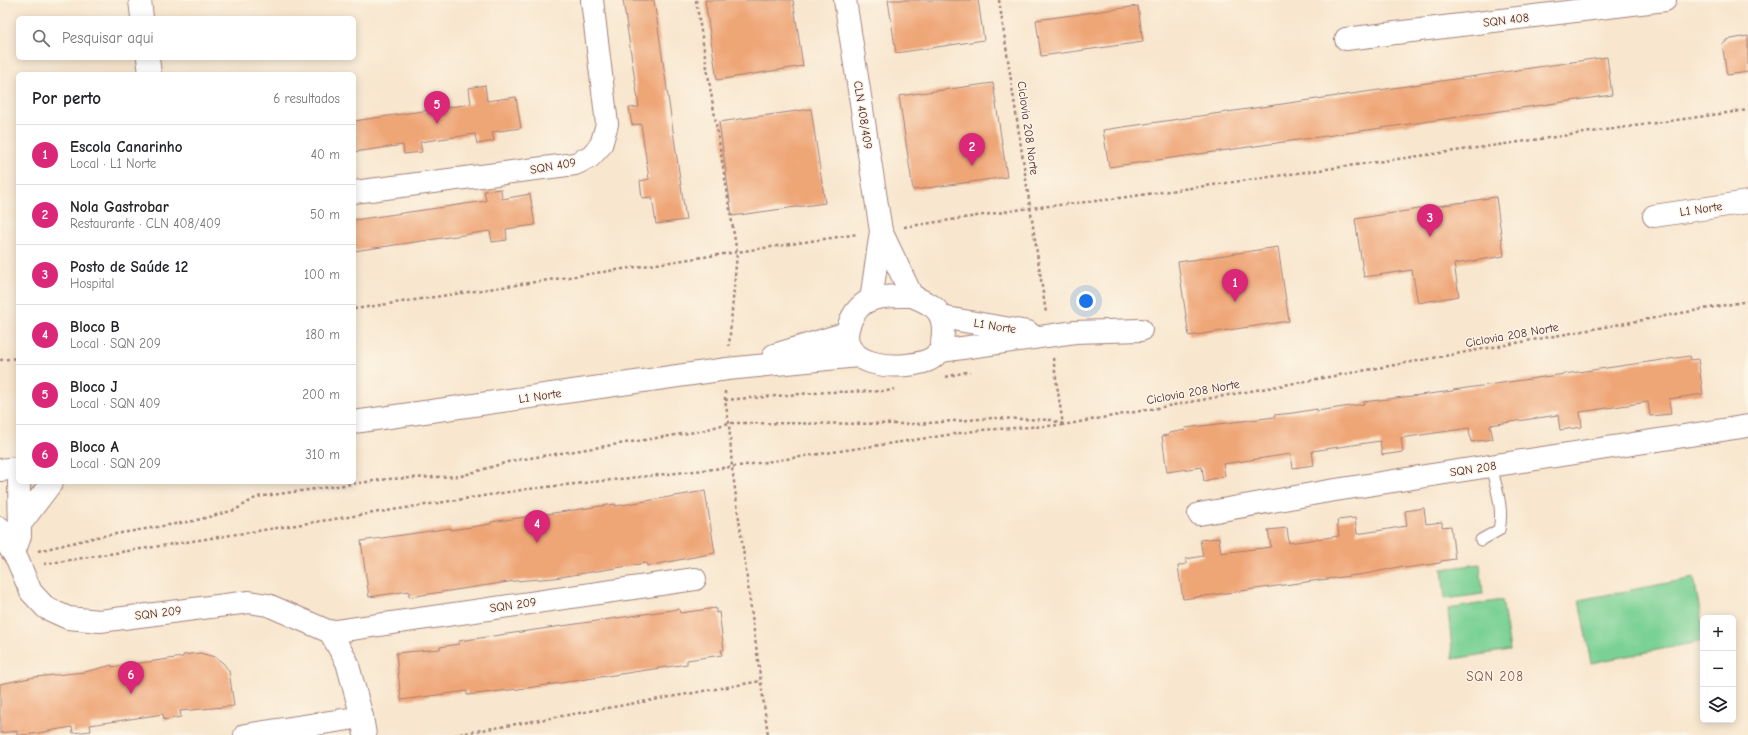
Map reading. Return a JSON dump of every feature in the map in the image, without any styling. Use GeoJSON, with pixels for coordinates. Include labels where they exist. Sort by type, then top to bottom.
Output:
{"type":"FeatureCollection","features":[{"type":"Feature","properties":{"kind":"street"},"geometry":{"type":"LineString","coordinates":[[140,0],[142,16]]}},
{"type":"Feature","properties":{"kind":"street","name":"SQN 409"},"geometry":{"type":"LineString","coordinates":[[356,192],[575,164],[590,157],[601,145],[607,124],[592,0]]}},
{"type":"Feature","properties":{"kind":"street","name":"CLN 408/409"},"geometry":{"type":"LineString","coordinates":[[845,0],[881,231],[912,296]]}},
{"type":"Feature","properties":{"kind":"street","name":"SQN 408"},"geometry":{"type":"LineString","coordinates":[[1346,39],[1665,0]]}},
{"type":"Feature","properties":{"kind":"street"},"geometry":{"type":"LineString","coordinates":[[148,60],[150,72]]}},
{"type":"Feature","properties":{"kind":"street","name":"L1 Norte"},"geometry":{"type":"LineString","coordinates":[[1654,216],[1748,202]]}},
{"type":"Feature","properties":{"kind":"street","name":"CLN 408/409"},"geometry":{"type":"LineString","coordinates":[[871,300],[881,231]]}},
{"type":"Feature","properties":{"kind":"street"},"geometry":{"type":"LineString","coordinates":[[912,296],[934,306],[941,317],[944,329],[941,351],[929,360],[894,365],[878,365],[866,361],[858,356],[850,346],[847,333],[854,314],[863,304],[880,297],[912,296]]}},
{"type":"Feature","properties":{"kind":"street","name":"L1 Norte"},"geometry":{"type":"LineString","coordinates":[[941,317],[1049,335]]}},
{"type":"Feature","properties":{"kind":"street","name":"L1 Norte"},"geometry":{"type":"LineString","coordinates":[[941,351],[1075,332],[1141,330]]}},
{"type":"Feature","properties":{"kind":"street","name":"L1 Norte"},"geometry":{"type":"LineString","coordinates":[[727,369],[847,333]]}},
{"type":"Feature","properties":{"kind":"street","name":"L1 Norte"},"geometry":{"type":"LineString","coordinates":[[356,422],[727,369],[858,356]]}},
{"type":"Feature","properties":{"kind":"street","name":"SQN 208"},"geometry":{"type":"LineString","coordinates":[[1199,514],[1329,491],[1748,426]]}},
{"type":"Feature","properties":{"kind":"street"},"geometry":{"type":"LineString","coordinates":[[0,470],[16,468]]}},
{"type":"Feature","properties":{"kind":"street"},"geometry":{"type":"LineString","coordinates":[[18,561],[21,523],[19,484]]}},
{"type":"Feature","properties":{"kind":"street"},"geometry":{"type":"LineString","coordinates":[[21,523],[50,484]]}},
{"type":"Feature","properties":{"kind":"street","name":"SQN 209"},"geometry":{"type":"LineString","coordinates":[[0,528],[3,538],[18,561],[31,592],[46,608],[68,618],[100,621],[249,602],[268,605],[287,612],[330,632],[695,579]]}},
{"type":"Feature","properties":{"kind":"street"},"geometry":{"type":"LineString","coordinates":[[246,735],[363,726],[347,662],[330,632]]}},
{"type":"Feature","properties":{"kind":"lane"},"geometry":{"type":"LineString","coordinates":[[1481,540],[1498,530],[1501,520],[1501,511],[1492,466]]}},
{"type":"Feature","properties":{"kind":"path"},"geometry":{"type":"LineString","coordinates":[[696,0],[737,252],[724,394],[729,423],[732,467],[768,735]]}},
{"type":"Feature","properties":{"kind":"path","name":"Ciclovia 208 Norte"},"geometry":{"type":"LineString","coordinates":[[1000,0],[1063,425],[1748,301]]}},
{"type":"Feature","properties":{"kind":"path"},"geometry":{"type":"LineString","coordinates":[[356,309],[1030,208],[1105,200],[1748,110]]}},
{"type":"Feature","properties":{"kind":"path"},"geometry":{"type":"LineString","coordinates":[[0,360],[16,358]]}},
{"type":"Feature","properties":{"kind":"path"},"geometry":{"type":"LineString","coordinates":[[356,483],[388,479],[462,476],[511,461],[700,431],[729,423],[916,424],[993,418],[1052,420],[1063,425]]}},
{"type":"Feature","properties":{"kind":"path"},"geometry":{"type":"LineString","coordinates":[[18,561],[54,562],[217,538],[528,488],[732,467],[982,430],[1063,425]]}},
{"type":"Feature","properties":{"kind":"path"},"geometry":{"type":"LineString","coordinates":[[18,561],[25,554],[97,537],[193,521],[235,510],[256,497],[351,484]]}},
{"type":"Feature","properties":{"kind":"path"},"geometry":{"type":"LineString","coordinates":[[454,735],[761,681]]}},
{"type":"Feature","properties":{"kind":"green space"},"geometry":{"type":"Polygon","coordinates":[[[1480,564],[1483,594],[1445,599],[1442,569],[1480,564]]]}},
{"type":"Feature","properties":{"kind":"green space"},"geometry":{"type":"Polygon","coordinates":[[[1694,578],[1701,615],[1700,642],[1591,663],[1579,600],[1694,578]]]}},
{"type":"Feature","properties":{"kind":"green space"},"geometry":{"type":"Polygon","coordinates":[[[1502,600],[1510,650],[1453,659],[1448,609],[1502,600]]]}},
{"type":"Feature","properties":{"kind":"building"},"geometry":{"type":"Polygon","coordinates":[[[623,0],[654,0],[686,220],[656,224],[652,197],[642,198],[640,181],[649,179],[641,124],[632,125],[629,108],[639,107],[623,0]]]}},
{"type":"Feature","properties":{"kind":"building"},"geometry":{"type":"Polygon","coordinates":[[[705,0],[793,0],[803,66],[717,80],[705,0]]]}},
{"type":"Feature","properties":{"kind":"building"},"geometry":{"type":"Polygon","coordinates":[[[888,0],[978,0],[984,40],[896,53],[888,0]]]}},
{"type":"Feature","properties":{"kind":"building"},"geometry":{"type":"Polygon","coordinates":[[[1138,6],[1143,42],[1041,56],[1036,20],[1138,6]]]}},
{"type":"Feature","properties":{"kind":"building"},"geometry":{"type":"Polygon","coordinates":[[[1748,36],[1748,72],[1727,75],[1722,43],[1726,42],[1726,40],[1748,36]]]}},
{"type":"Feature","properties":{"kind":"building"},"geometry":{"type":"Polygon","coordinates":[[[1607,57],[1612,95],[1109,167],[1103,130],[1607,57]]]}},
{"type":"Feature","properties":{"kind":"building"},"geometry":{"type":"Polygon","coordinates":[[[993,83],[1007,177],[913,190],[899,96],[993,83]]]}},
{"type":"Feature","properties":{"kind":"building"},"geometry":{"type":"Polygon","coordinates":[[[485,85],[487,101],[516,97],[521,128],[492,132],[494,141],[477,144],[475,134],[420,142],[422,152],[404,154],[403,145],[356,152],[356,121],[471,104],[469,88],[485,85]]]}},
{"type":"Feature","properties":{"kind":"building"},"geometry":{"type":"Polygon","coordinates":[[[811,109],[825,203],[732,216],[719,122],[811,109]]]}},
{"type":"Feature","properties":{"kind":"building"},"geometry":{"type":"Polygon","coordinates":[[[501,189],[502,199],[530,194],[535,225],[506,229],[507,240],[492,242],[490,231],[356,251],[356,220],[486,201],[484,191],[501,189]]]}},
{"type":"Feature","properties":{"kind":"building"},"geometry":{"type":"Polygon","coordinates":[[[1496,197],[1504,256],[1454,264],[1459,296],[1418,303],[1412,270],[1364,277],[1355,219],[1496,197]]]}},
{"type":"Feature","properties":{"kind":"building"},"geometry":{"type":"Polygon","coordinates":[[[1278,247],[1289,321],[1189,336],[1178,262],[1278,247]]]}},
{"type":"Feature","properties":{"kind":"building"},"geometry":{"type":"Polygon","coordinates":[[[1690,356],[1691,360],[1698,359],[1703,394],[1669,399],[1671,414],[1650,416],[1648,402],[1580,412],[1582,427],[1560,430],[1558,415],[1490,425],[1493,439],[1471,442],[1469,428],[1401,438],[1403,452],[1382,455],[1380,441],[1312,451],[1314,465],[1293,468],[1291,454],[1223,464],[1225,476],[1204,481],[1202,467],[1167,472],[1162,436],[1169,435],[1169,433],[1186,430],[1185,428],[1275,417],[1274,415],[1317,409],[1317,411],[1364,404],[1363,402],[1453,391],[1690,356]]]}},
{"type":"Feature","properties":{"kind":"building"},"geometry":{"type":"Polygon","coordinates":[[[705,491],[715,553],[647,566],[646,563],[554,578],[515,581],[409,597],[409,591],[369,597],[361,541],[451,528],[451,530],[491,524],[491,522],[615,504],[616,506],[705,491]]]}},
{"type":"Feature","properties":{"kind":"building"},"geometry":{"type":"Polygon","coordinates":[[[1424,508],[1426,524],[1442,522],[1442,527],[1451,526],[1455,559],[1441,561],[1440,563],[1405,568],[1403,566],[1371,573],[1183,599],[1178,566],[1186,564],[1186,559],[1203,556],[1200,540],[1219,538],[1221,553],[1271,547],[1268,530],[1287,528],[1289,543],[1339,536],[1337,520],[1355,518],[1357,534],[1407,526],[1405,511],[1424,508]]]}},
{"type":"Feature","properties":{"kind":"building"},"geometry":{"type":"Polygon","coordinates":[[[716,608],[716,613],[719,612],[724,650],[721,650],[722,655],[687,660],[687,664],[527,688],[467,695],[467,691],[401,700],[396,653],[440,649],[440,647],[459,644],[459,641],[679,609],[680,613],[716,608]]]}},
{"type":"Feature","properties":{"kind":"building"},"geometry":{"type":"Polygon","coordinates":[[[200,653],[215,657],[223,663],[229,671],[234,706],[180,711],[181,717],[164,720],[163,714],[90,725],[91,731],[73,733],[72,727],[26,735],[17,735],[17,731],[0,733],[0,684],[35,677],[85,672],[112,665],[112,667],[183,657],[183,655],[200,653]]]}},
{"type":"Feature","properties":{"kind":"place","name":"Bloco J"},"geometry":{"type":"Point","coordinates":[437,124]}},
{"type":"Feature","properties":{"kind":"place","name":"Nola Gastrobar"},"geometry":{"type":"Point","coordinates":[972,166]}},
{"type":"Feature","properties":{"kind":"place","name":"Posto de Saúde 12"},"geometry":{"type":"Point","coordinates":[1430,237]}},
{"type":"Feature","properties":{"kind":"place","name":"Escola Canarinho"},"geometry":{"type":"Point","coordinates":[1235,302]}},
{"type":"Feature","properties":{"kind":"place","name":"Bloco B"},"geometry":{"type":"Point","coordinates":[537,543]}},
{"type":"Feature","properties":{"kind":"place","name":"Bloco A"},"geometry":{"type":"Point","coordinates":[131,694]}},
{"type":"Feature","properties":{"kind":"district","name":"SQN 208"},"geometry":{"type":"Point","coordinates":[1495,676]}}]}
